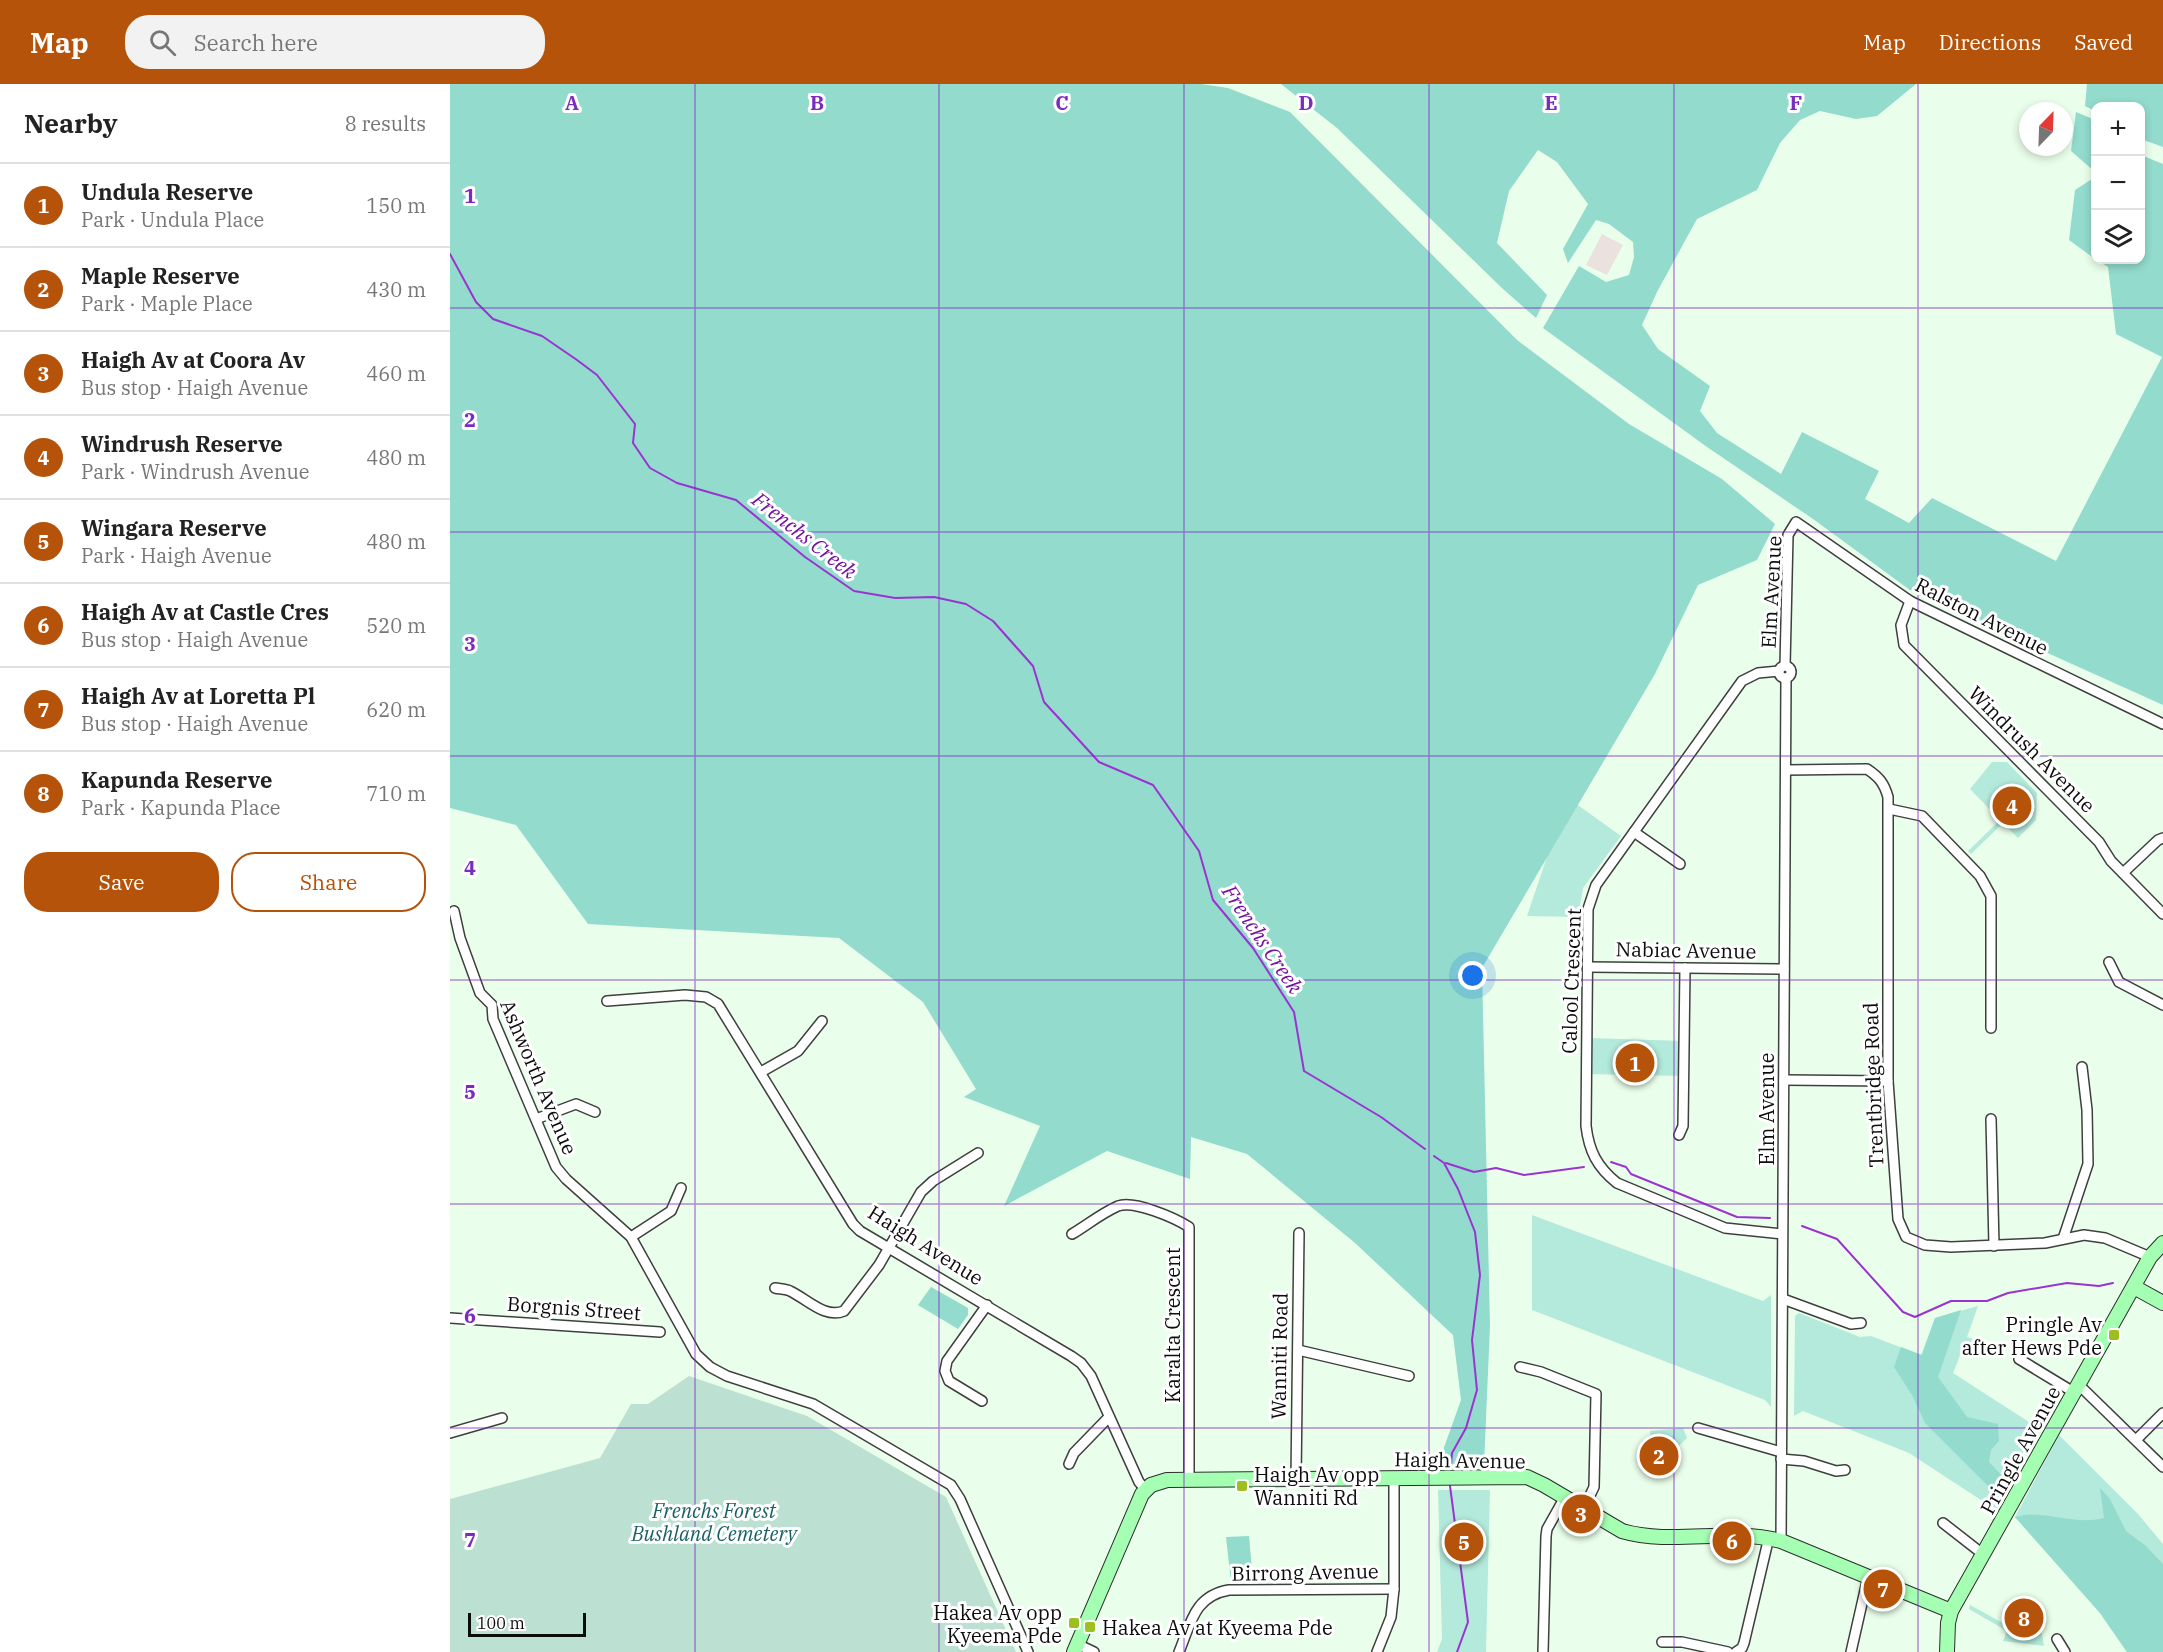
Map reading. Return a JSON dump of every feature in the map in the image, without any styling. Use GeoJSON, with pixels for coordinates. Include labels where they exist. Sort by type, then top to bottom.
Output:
{"type":"FeatureCollection","features":[{"type":"Feature","properties":{"kind":"street","name":"Ralston Avenue"},"geometry":{"type":"LineString","coordinates":[[1796,522],[1910,601],[2163,724]]}},
{"type":"Feature","properties":{"kind":"street","name":"Elm Avenue"},"geometry":{"type":"LineString","coordinates":[[1736,1652],[1742,1648],[1744,1643],[1775,1539],[1781,1455],[1786,770],[1783,672],[1788,535],[1796,522]]}},
{"type":"Feature","properties":{"kind":"street","name":"Windrush Avenue"},"geometry":{"type":"LineString","coordinates":[[1910,601],[1900,625],[1904,645],[2099,842],[2111,861],[2163,914]]}},
{"type":"Feature","properties":{"kind":"street","name":"Calool Crescent"},"geometry":{"type":"LineString","coordinates":[[1782,1234],[1725,1228],[1617,1183],[1604,1172],[1594,1158],[1588,1143],[1586,1126],[1587,909],[1596,885],[1742,681],[1758,673],[1783,672]]}},
{"type":"Feature","properties":{"kind":"street","name":"Trentbridge Road"},"geometry":{"type":"LineString","coordinates":[[1786,770],[1866,769],[1877,775],[1884,783],[1889,809],[1888,1081],[1898,1219],[1906,1237],[1925,1245],[1994,1246],[2045,1243],[2084,1235],[2105,1238],[2150,1257]]}},
{"type":"Feature","properties":{"kind":"street"},"geometry":{"type":"LineString","coordinates":[[1889,809],[1922,816],[1980,876],[1991,896],[1990,1028]]}},
{"type":"Feature","properties":{"kind":"street"},"geometry":{"type":"LineString","coordinates":[[1634,832],[1680,864]]}},
{"type":"Feature","properties":{"kind":"street"},"geometry":{"type":"LineString","coordinates":[[2123,873],[2157,840],[2163,838]]}},
{"type":"Feature","properties":{"kind":"street","name":"Ashworth Avenue"},"geometry":{"type":"LineString","coordinates":[[454,911],[460,938],[480,993],[492,1005],[493,1019],[556,1167],[631,1237],[696,1354],[710,1367],[727,1376],[813,1404],[951,1485],[960,1498],[1028,1652]]}},
{"type":"Feature","properties":{"kind":"street"},"geometry":{"type":"LineString","coordinates":[[2109,962],[2119,982],[2163,1005]]}},
{"type":"Feature","properties":{"kind":"street","name":"Nabiac Avenue"},"geometry":{"type":"LineString","coordinates":[[1588,967],[1784,969]]}},
{"type":"Feature","properties":{"kind":"street"},"geometry":{"type":"LineString","coordinates":[[1679,1135],[1683,1126],[1685,968]]}},
{"type":"Feature","properties":{"kind":"street","name":"Haigh Avenue"},"geometry":{"type":"LineString","coordinates":[[607,1001],[685,995],[706,997],[718,1004],[853,1224],[860,1231],[1081,1363],[1091,1377],[1139,1482],[1151,1486],[1189,1480],[1527,1477],[1622,1531],[1634,1535],[1743,1534],[1775,1539],[1951,1611]]}},
{"type":"Feature","properties":{"kind":"street"},"geometry":{"type":"LineString","coordinates":[[761,1072],[798,1051],[822,1021]]}},
{"type":"Feature","properties":{"kind":"street"},"geometry":{"type":"LineString","coordinates":[[2063,1239],[2088,1164],[2087,1110],[2082,1067]]}},
{"type":"Feature","properties":{"kind":"street"},"geometry":{"type":"LineString","coordinates":[[1784,1080],[1888,1081]]}},
{"type":"Feature","properties":{"kind":"street"},"geometry":{"type":"LineString","coordinates":[[536,1119],[576,1104],[595,1112]]}},
{"type":"Feature","properties":{"kind":"street"},"geometry":{"type":"LineString","coordinates":[[1991,1119],[1994,1246]]}},
{"type":"Feature","properties":{"kind":"street"},"geometry":{"type":"LineString","coordinates":[[775,1288],[789,1290],[828,1313],[838,1314],[844,1311],[879,1265],[921,1192],[933,1181],[978,1153]]}},
{"type":"Feature","properties":{"kind":"street"},"geometry":{"type":"LineString","coordinates":[[631,1237],[671,1211],[681,1188]]}},
{"type":"Feature","properties":{"kind":"street","name":"Karalta Crescent"},"geometry":{"type":"LineString","coordinates":[[1072,1234],[1119,1206],[1129,1204],[1177,1219],[1190,1227],[1189,1480]]}},
{"type":"Feature","properties":{"kind":"street","name":"Wanniti Road"},"geometry":{"type":"LineString","coordinates":[[1296,1480],[1299,1233]]}},
{"type":"Feature","properties":{"kind":"street","name":"Pringle Avenue"},"geometry":{"type":"LineString","coordinates":[[1947,1652],[1948,1623],[1951,1611],[2150,1257],[2163,1243]]}},
{"type":"Feature","properties":{"kind":"street"},"geometry":{"type":"LineString","coordinates":[[2134,1287],[2163,1303]]}},
{"type":"Feature","properties":{"kind":"street"},"geometry":{"type":"LineString","coordinates":[[1783,1299],[1851,1324],[1862,1323]]}},
{"type":"Feature","properties":{"kind":"street"},"geometry":{"type":"LineString","coordinates":[[982,1401],[949,1381],[945,1371],[947,1361],[987,1305]]}},
{"type":"Feature","properties":{"kind":"street","name":"Borgnis Street"},"geometry":{"type":"LineString","coordinates":[[450,1318],[660,1332]]}},
{"type":"Feature","properties":{"kind":"street"},"geometry":{"type":"LineString","coordinates":[[1298,1350],[1409,1377]]}},
{"type":"Feature","properties":{"kind":"street"},"geometry":{"type":"LineString","coordinates":[[2019,1359],[2077,1389],[2137,1439],[2163,1467]]}},
{"type":"Feature","properties":{"kind":"street"},"geometry":{"type":"LineString","coordinates":[[1520,1367],[1541,1372],[1596,1394],[1594,1487],[1584,1508]]}},
{"type":"Feature","properties":{"kind":"street"},"geometry":{"type":"LineString","coordinates":[[2137,1439],[2163,1413]]}},
{"type":"Feature","properties":{"kind":"street"},"geometry":{"type":"LineString","coordinates":[[1069,1464],[1074,1453],[1108,1417]]}},
{"type":"Feature","properties":{"kind":"street"},"geometry":{"type":"LineString","coordinates":[[450,1433],[502,1418]]}},
{"type":"Feature","properties":{"kind":"street"},"geometry":{"type":"LineString","coordinates":[[1698,1428],[1836,1471],[1845,1470]]}},
{"type":"Feature","properties":{"kind":"street"},"geometry":{"type":"LineString","coordinates":[[1377,1652],[1391,1617],[1394,1589],[1394,1478]]}},
{"type":"Feature","properties":{"kind":"street"},"geometry":{"type":"LineString","coordinates":[[1094,1652],[1075,1648],[1139,1501],[1151,1486]]}},
{"type":"Feature","properties":{"kind":"street"},"geometry":{"type":"LineString","coordinates":[[1543,1652],[1546,1536],[1547,1529],[1565,1497]]}},
{"type":"Feature","properties":{"kind":"street"},"geometry":{"type":"LineString","coordinates":[[1943,1523],[1984,1555]]}},
{"type":"Feature","properties":{"kind":"street"},"geometry":{"type":"LineString","coordinates":[[1851,1652],[1868,1577]]}},
{"type":"Feature","properties":{"kind":"street","name":"Birrong Avenue"},"geometry":{"type":"LineString","coordinates":[[1179,1652],[1198,1608],[1207,1598],[1217,1592],[1394,1589]]}},
{"type":"Feature","properties":{"kind":"street"},"geometry":{"type":"LineString","coordinates":[[2058,1639],[2065,1652]]}},
{"type":"Feature","properties":{"kind":"street"},"geometry":{"type":"LineString","coordinates":[[1662,1642],[1682,1642],[1728,1652]]}},
{"type":"Feature","properties":{"kind":"shaded area"},"geometry":{"type":"Polygon","coordinates":[[[450,84],[1201,84],[1228,88],[1290,112],[1517,340],[1629,424],[1722,479],[1775,524],[1757,560],[1698,585],[1655,674],[1482,968],[1490,1326],[1484,1465],[1437,1467],[1461,1400],[1453,1335],[1355,1243],[1247,1154],[1191,1137],[1190,1179],[1107,1151],[1004,1206],[1040,1126],[964,1097],[976,1089],[923,1002],[839,938],[588,924],[516,825],[450,808],[450,84]]]}},
{"type":"Feature","properties":{"kind":"shaded area"},"geometry":{"type":"Polygon","coordinates":[[[1281,84],[1916,84],[1877,116],[1856,119],[1820,111],[1800,120],[1780,143],[1757,190],[1697,219],[1657,292],[1642,325],[1658,349],[1710,386],[1700,411],[1717,433],[1781,474],[1802,432],[1879,471],[1865,499],[1909,523],[1932,498],[2056,561],[2162,357],[2116,334],[2108,267],[2103,264],[2145,264],[2145,157],[2163,164],[2163,705],[1914,593],[1543,328],[1579,266],[1606,282],[1629,275],[1634,257],[1633,242],[1609,224],[1596,220],[1568,263],[1563,249],[1588,204],[1557,162],[1538,150],[1509,191],[1497,243],[1547,295],[1536,318],[1503,289],[1337,128],[1281,84]]]}},
{"type":"Feature","properties":{"kind":"shaded area"},"geometry":{"type":"Polygon","coordinates":[[[2087,84],[2163,84],[2163,147],[2145,140],[2145,102],[2091,102],[2091,109],[2085,106],[2087,84]]]}},
{"type":"Feature","properties":{"kind":"shaded area"},"geometry":{"type":"Polygon","coordinates":[[[2076,112],[2091,118],[2091,168],[2073,153],[2076,112]]]}},
{"type":"Feature","properties":{"kind":"shaded area"},"geometry":{"type":"Polygon","coordinates":[[[2091,180],[2091,256],[2069,240],[2075,190],[2091,180]]]}},
{"type":"Feature","properties":{"kind":"shaded area"},"geometry":{"type":"Polygon","coordinates":[[[1602,234],[1623,245],[1607,275],[1586,265],[1602,234]]]}},
{"type":"Feature","properties":{"kind":"shaded area"},"geometry":{"type":"Polygon","coordinates":[[[1992,762],[2007,762],[2037,793],[2036,820],[2018,838],[2003,823],[1971,854],[1968,851],[2000,820],[1970,789],[1992,762]]]}},
{"type":"Feature","properties":{"kind":"shaded area"},"geometry":{"type":"Polygon","coordinates":[[[1561,793],[1621,836],[1583,888],[1578,917],[1527,916],[1550,848],[1561,793]]]}},
{"type":"Feature","properties":{"kind":"shaded area"},"geometry":{"type":"Polygon","coordinates":[[[1587,1038],[1684,1041],[1684,1076],[1586,1074],[1587,1038]]]}},
{"type":"Feature","properties":{"kind":"shaded area"},"geometry":{"type":"Polygon","coordinates":[[[1532,1215],[1763,1301],[1771,1295],[1771,1407],[1765,1400],[1532,1310],[1532,1215]]]}},
{"type":"Feature","properties":{"kind":"shaded area"},"geometry":{"type":"Polygon","coordinates":[[[931,1287],[968,1308],[968,1315],[958,1329],[918,1305],[931,1287]]]}},
{"type":"Feature","properties":{"kind":"shaded area"},"geometry":{"type":"Polygon","coordinates":[[[1978,1306],[1967,1337],[2003,1349],[2001,1354],[1965,1343],[1953,1373],[2035,1426],[2044,1424],[1993,1516],[1990,1506],[1909,1453],[1803,1411],[1794,1416],[1795,1316],[1799,1313],[1860,1337],[1871,1336],[1921,1355],[1935,1318],[1978,1306]]]}},
{"type":"Feature","properties":{"kind":"shaded area"},"geometry":{"type":"Polygon","coordinates":[[[1961,1310],[1938,1377],[1967,1417],[1998,1424],[1999,1441],[1991,1450],[1989,1462],[2010,1484],[2001,1499],[1925,1423],[1912,1395],[1894,1367],[1901,1347],[1922,1355],[1935,1318],[1961,1310]]]}},
{"type":"Feature","properties":{"kind":"shaded area"},"geometry":{"type":"Polygon","coordinates":[[[1683,1428],[1687,1438],[1650,1474],[1650,1431],[1683,1428]]]}},
{"type":"Feature","properties":{"kind":"shaded area"},"geometry":{"type":"Polygon","coordinates":[[[2059,1435],[2138,1514],[2163,1544],[2163,1652],[2127,1652],[2100,1613],[2015,1517],[2059,1435]]]}},
{"type":"Feature","properties":{"kind":"shaded area"},"geometry":{"type":"Polygon","coordinates":[[[2100,1488],[2110,1499],[2126,1531],[2146,1546],[2163,1564],[2163,1652],[2127,1652],[2100,1613],[2015,1517],[2037,1515],[2081,1520],[2104,1518],[2100,1488]]]}},
{"type":"Feature","properties":{"kind":"shaded area"},"geometry":{"type":"Polygon","coordinates":[[[1438,1490],[1490,1490],[1486,1652],[1437,1652],[1442,1639],[1438,1490]]]}},
{"type":"Feature","properties":{"kind":"shaded area"},"geometry":{"type":"Polygon","coordinates":[[[1249,1536],[1253,1581],[1231,1582],[1226,1537],[1249,1536]]]}},
{"type":"Feature","properties":{"kind":"shaded area"},"geometry":{"type":"Polygon","coordinates":[[[2025,1601],[2042,1634],[2044,1646],[2003,1641],[2007,1631],[1969,1609],[1970,1605],[2010,1627],[2025,1601]]]}},
{"type":"Feature","properties":{"kind":"green space","name":"Frenchs Forest Bushland Cemetery"},"geometry":{"type":"Polygon","coordinates":[[[689,1376],[807,1416],[946,1497],[1016,1652],[450,1652],[450,1499],[600,1458],[631,1404],[648,1404],[689,1376]]]}},
{"type":"Feature","properties":{"kind":"waterway","name":"Frenchs Creek"},"geometry":{"type":"LineString","coordinates":[[450,254],[476,302],[493,319],[542,336],[597,375],[635,424],[633,443],[650,468],[677,483],[736,500],[805,557],[854,591],[895,598],[934,597],[966,604],[993,621],[1033,666],[1044,702],[1099,762],[1153,785],[1199,851],[1213,900],[1253,948],[1294,1012],[1304,1071],[1381,1117],[1425,1149]]}},
{"type":"Feature","properties":{"kind":"waterway","name":"Frenchs Creek"},"geometry":{"type":"LineString","coordinates":[[1434,1156],[1444,1163],[1458,1189],[1475,1232],[1480,1275],[1472,1340],[1477,1390],[1466,1428],[1452,1453],[1451,1465]]}},
{"type":"Feature","properties":{"kind":"waterway"},"geometry":{"type":"LineString","coordinates":[[1611,1162],[1626,1167],[1631,1174],[1737,1217],[1770,1218]]}},
{"type":"Feature","properties":{"kind":"waterway"},"geometry":{"type":"LineString","coordinates":[[1446,1163],[1474,1172],[1496,1168],[1524,1175],[1584,1167]]}},
{"type":"Feature","properties":{"kind":"waterway"},"geometry":{"type":"LineString","coordinates":[[1802,1226],[1837,1239],[1903,1312],[1915,1317],[1951,1301],[1987,1301],[2008,1293],[2067,1283],[2099,1286],[2113,1283]]}},
{"type":"Feature","properties":{"kind":"waterway"},"geometry":{"type":"LineString","coordinates":[[1450,1486],[1468,1622],[1457,1652]]}},
{"type":"Feature","properties":{"kind":"place","name":"Windrush Reserve"},"geometry":{"type":"Point","coordinates":[2012,806]}},
{"type":"Feature","properties":{"kind":"place","name":"Undula Reserve"},"geometry":{"type":"Point","coordinates":[1635,1063]}},
{"type":"Feature","properties":{"kind":"place","name":"Pringle Av after Hews Pde"},"geometry":{"type":"Point","coordinates":[2114,1335]}},
{"type":"Feature","properties":{"kind":"place","name":"Maple Reserve"},"geometry":{"type":"Point","coordinates":[1659,1456]}},
{"type":"Feature","properties":{"kind":"place","name":"Haigh Av opp Wanniti Rd"},"geometry":{"type":"Point","coordinates":[1242,1486]}},
{"type":"Feature","properties":{"kind":"place","name":"Haigh Av at Coora Av"},"geometry":{"type":"Point","coordinates":[1581,1514]}},
{"type":"Feature","properties":{"kind":"place","name":"Haigh Av at Castle Cres"},"geometry":{"type":"Point","coordinates":[1732,1541]}},
{"type":"Feature","properties":{"kind":"place","name":"Wingara Reserve"},"geometry":{"type":"Point","coordinates":[1464,1542]}},
{"type":"Feature","properties":{"kind":"place","name":"Haigh Av at Loretta Pl"},"geometry":{"type":"Point","coordinates":[1883,1589]}},
{"type":"Feature","properties":{"kind":"place","name":"Kapunda Reserve"},"geometry":{"type":"Point","coordinates":[2024,1618]}},
{"type":"Feature","properties":{"kind":"place","name":"Hakea Av opp Kyeema Pde"},"geometry":{"type":"Point","coordinates":[1074,1623]}},
{"type":"Feature","properties":{"kind":"place","name":"Hakea Av at Kyeema Pde"},"geometry":{"type":"Point","coordinates":[1090,1627]}}]}
